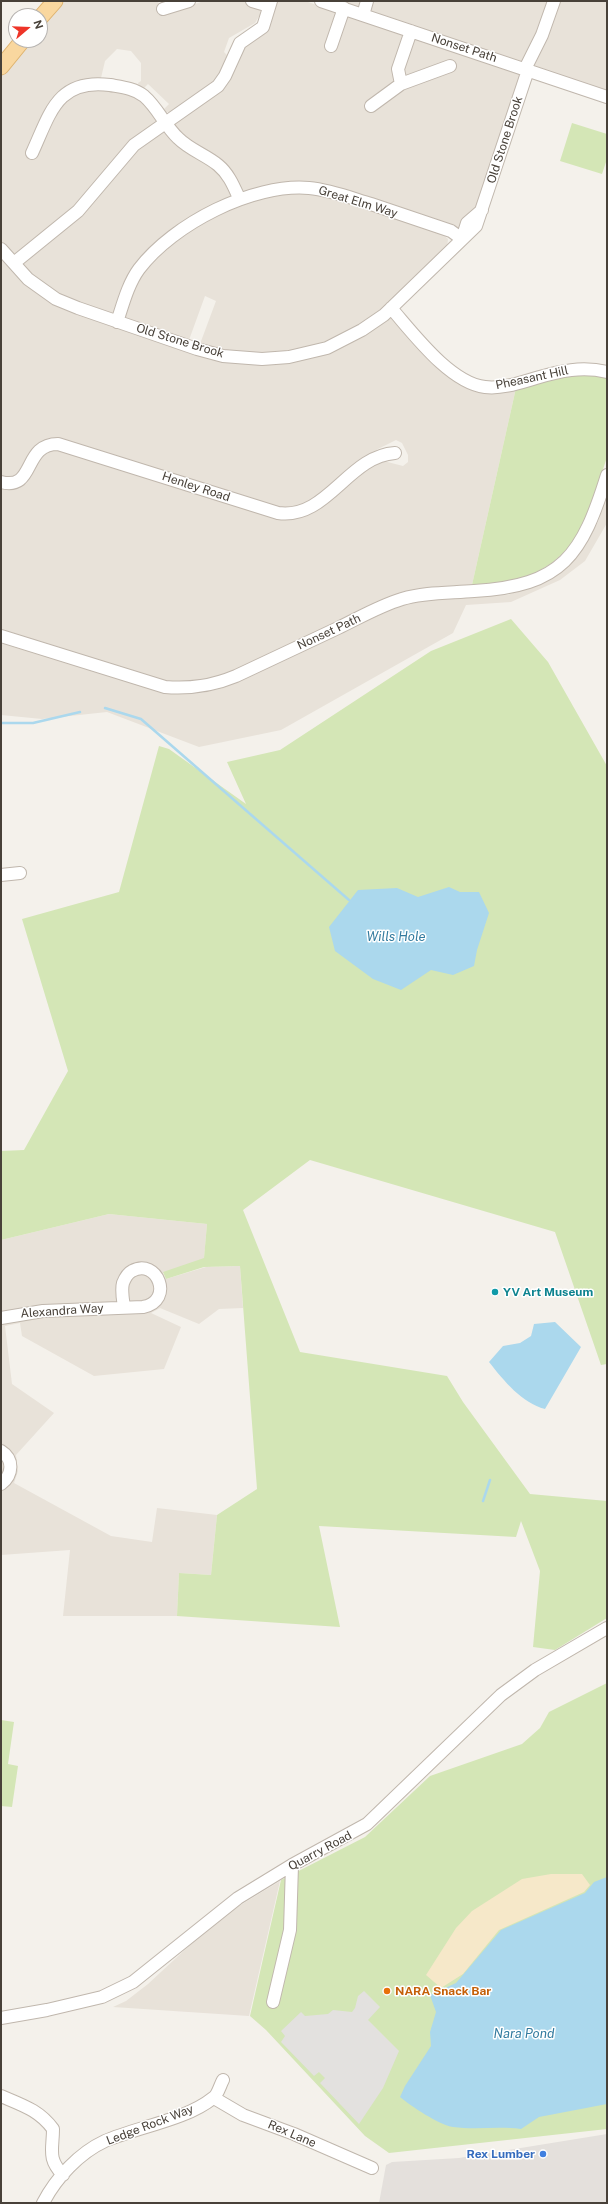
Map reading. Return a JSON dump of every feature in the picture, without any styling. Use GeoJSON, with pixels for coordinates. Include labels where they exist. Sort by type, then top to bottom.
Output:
{"type":"FeatureCollection","features":[{"type":"Feature","properties":{"kind":"main road"},"geometry":{"type":"LineString","coordinates":[[48,9],[55,1]]}},
{"type":"Feature","properties":{"kind":"main road"},"geometry":{"type":"LineString","coordinates":[[1,67],[16,48]]}},
{"type":"Feature","properties":{"kind":"street"},"geometry":{"type":"LineString","coordinates":[[163,8],[189,1]]}},
{"type":"Feature","properties":{"kind":"street"},"geometry":{"type":"LineString","coordinates":[[14,263],[72,217],[128,150],[219,85],[240,43],[263,27],[270,4],[252,1]]}},
{"type":"Feature","properties":{"kind":"street","name":"Nonset Path"},"geometry":{"type":"LineString","coordinates":[[321,1],[607,97]]}},
{"type":"Feature","properties":{"kind":"street"},"geometry":{"type":"LineString","coordinates":[[363,15],[367,1]]}},
{"type":"Feature","properties":{"kind":"street","name":"Old Stone Brook"},"geometry":{"type":"LineString","coordinates":[[1,249],[37,286],[56,299],[117,322],[216,354],[249,359],[276,359],[314,352],[339,343],[374,323],[476,226],[483,210],[527,69],[554,1]]}},
{"type":"Feature","properties":{"kind":"street"},"geometry":{"type":"LineString","coordinates":[[331,46],[344,8]]}},
{"type":"Feature","properties":{"kind":"street"},"geometry":{"type":"LineString","coordinates":[[401,84],[398,69],[411,31]]}},
{"type":"Feature","properties":{"kind":"street"},"geometry":{"type":"LineString","coordinates":[[371,106],[401,84],[450,66]]}},
{"type":"Feature","properties":{"kind":"street"},"geometry":{"type":"LineString","coordinates":[[32,153],[58,102],[69,91],[81,85],[100,84],[135,90],[146,98],[182,142],[223,170],[239,198]]}},
{"type":"Feature","properties":{"kind":"street","name":"Great Elm Way"},"geometry":{"type":"LineString","coordinates":[[117,322],[134,277],[151,256],[182,230],[239,198],[281,189],[317,189],[338,194],[451,231],[462,239]]}},
{"type":"Feature","properties":{"kind":"street","name":"Pheasant Hill"},"geometry":{"type":"LineString","coordinates":[[391,308],[444,364],[476,385],[485,387],[503,386],[575,369],[590,369],[607,372]]}},
{"type":"Feature","properties":{"kind":"street","name":"Henley Road"},"geometry":{"type":"LineString","coordinates":[[1,482],[9,484],[22,478],[38,449],[50,444],[58,444],[278,513],[294,514],[316,504],[372,459],[395,453]]}},
{"type":"Feature","properties":{"kind":"street","name":"Nonset Path"},"geometry":{"type":"LineString","coordinates":[[1,636],[165,687],[190,688],[213,684],[236,676],[378,608],[402,599],[439,593],[505,588],[526,583],[546,574],[571,555],[584,537],[595,514],[607,476]]}},
{"type":"Feature","properties":{"kind":"street"},"geometry":{"type":"LineString","coordinates":[[1,875],[20,873]]}},
{"type":"Feature","properties":{"kind":"street","name":"Alexandra Way"},"geometry":{"type":"LineString","coordinates":[[1,1318],[43,1311],[124,1307]]}},
{"type":"Feature","properties":{"kind":"street"},"geometry":{"type":"LineString","coordinates":[[1,1451],[9,1459],[11,1467],[7,1478],[1,1484]]}},
{"type":"Feature","properties":{"kind":"street","name":"Quarry Road"},"geometry":{"type":"LineString","coordinates":[[1,2018],[81,2003],[118,1991],[133,1982],[238,1898],[292,1865],[367,1824],[501,1694],[535,1670],[607,1628]]}},
{"type":"Feature","properties":{"kind":"street"},"geometry":{"type":"LineString","coordinates":[[273,2002],[290,1930],[292,1865]]}},
{"type":"Feature","properties":{"kind":"street"},"geometry":{"type":"LineString","coordinates":[[214,2098],[223,2080]]}},
{"type":"Feature","properties":{"kind":"street"},"geometry":{"type":"LineString","coordinates":[[1,2096],[35,2110],[45,2118],[53,2129],[51,2157],[54,2166],[63,2175]]}},
{"type":"Feature","properties":{"kind":"street","name":"Rex Lane"},"geometry":{"type":"LineString","coordinates":[[214,2098],[243,2115],[294,2134],[372,2168]]}},
{"type":"Feature","properties":{"kind":"street","name":"Ledge Rock Way"},"geometry":{"type":"LineString","coordinates":[[43,2203],[50,2190],[76,2160],[104,2142],[188,2112],[214,2098]]}},
{"type":"Feature","properties":{"kind":"shaded area"},"geometry":{"type":"Polygon","coordinates":[[[62,1],[158,1],[160,12],[180,9],[204,1],[244,1],[259,8],[261,13],[255,23],[229,38],[224,52],[227,55],[222,70],[216,79],[203,91],[172,112],[166,112],[164,109],[169,104],[148,84],[143,89],[139,87],[138,83],[141,81],[141,63],[131,51],[117,49],[105,61],[101,78],[79,81],[59,93],[56,111],[68,96],[88,87],[137,95],[158,120],[136,139],[73,211],[17,253],[11,254],[1,244],[1,75],[23,48],[48,48],[48,18],[62,1]]]}},
{"type":"Feature","properties":{"kind":"shaded area"},"geometry":{"type":"Polygon","coordinates":[[[276,1],[305,1],[523,74],[480,208],[461,230],[347,190],[243,193],[173,125],[222,86],[243,46],[276,1]]]}},
{"type":"Feature","properties":{"kind":"shaded area"},"geometry":{"type":"Polygon","coordinates":[[[334,1],[607,1],[607,91],[334,1]]]}},
{"type":"Feature","properties":{"kind":"shaded area"},"geometry":{"type":"Polygon","coordinates":[[[162,129],[216,169],[232,193],[232,197],[152,251],[111,316],[80,307],[39,284],[22,264],[125,158],[162,129]]]}},
{"type":"Feature","properties":{"kind":"shaded area"},"geometry":{"type":"Polygon","coordinates":[[[276,192],[317,193],[439,231],[448,239],[447,248],[389,315],[438,365],[462,383],[516,388],[472,585],[427,589],[235,671],[195,683],[177,683],[158,680],[1,631],[1,486],[17,488],[27,483],[40,453],[54,447],[281,519],[296,518],[366,468],[380,460],[403,466],[408,462],[408,455],[402,443],[396,440],[378,449],[312,502],[289,511],[60,439],[49,439],[39,443],[30,456],[25,469],[13,479],[1,477],[1,255],[42,295],[197,352],[216,301],[205,296],[189,340],[122,319],[125,306],[146,265],[172,242],[209,218],[242,202],[276,192]]]}},
{"type":"Feature","properties":{"kind":"shaded area"},"geometry":{"type":"Polygon","coordinates":[[[607,491],[607,523],[585,561],[560,580],[511,602],[466,605],[453,633],[281,730],[199,747],[107,712],[42,719],[1,715],[1,643],[162,692],[184,694],[202,693],[223,688],[380,613],[410,603],[452,597],[508,595],[559,574],[577,553],[598,522],[607,491]]]}},
{"type":"Feature","properties":{"kind":"shaded area"},"geometry":{"type":"Polygon","coordinates":[[[109,1214],[207,1224],[204,1259],[163,1273],[166,1279],[206,1267],[240,1266],[243,1308],[219,1309],[199,1324],[160,1308],[151,1313],[181,1327],[164,1369],[94,1376],[22,1336],[20,1323],[5,1326],[12,1384],[54,1413],[16,1455],[18,1471],[14,1483],[111,1536],[152,1542],[157,1508],[217,1515],[211,1575],[179,1573],[177,1616],[63,1616],[70,1550],[1,1555],[1,1240],[109,1214]]]}},
{"type":"Feature","properties":{"kind":"shaded area"},"geometry":{"type":"Polygon","coordinates":[[[280,1881],[249,2016],[113,2007],[126,2001],[148,1984],[204,1932],[234,1909],[280,1881]]]}},
{"type":"Feature","properties":{"kind":"shaded area"},"geometry":{"type":"Polygon","coordinates":[[[364,1991],[380,2007],[368,2020],[399,2051],[383,2088],[359,2124],[320,2083],[325,2078],[319,2072],[314,2076],[281,2042],[285,2036],[281,2031],[301,2012],[305,2016],[328,2014],[333,2010],[352,2012],[355,2008],[358,1996],[364,1991]]]}},
{"type":"Feature","properties":{"kind":"shaded area"},"geometry":{"type":"Polygon","coordinates":[[[607,2134],[607,2203],[379,2203],[386,2165],[392,2162],[459,2158],[607,2134]]]}},
{"type":"Feature","properties":{"kind":"green space"},"geometry":{"type":"Polygon","coordinates":[[[572,123],[607,134],[607,159],[602,174],[560,161],[572,123]]]}},
{"type":"Feature","properties":{"kind":"green space"},"geometry":{"type":"Polygon","coordinates":[[[581,373],[607,377],[607,457],[586,522],[575,542],[552,563],[530,576],[505,583],[472,585],[516,388],[581,373]]]}},
{"type":"Feature","properties":{"kind":"green space"},"geometry":{"type":"Polygon","coordinates":[[[511,619],[548,662],[607,766],[607,1364],[601,1365],[555,1232],[310,1160],[243,1210],[300,1352],[447,1376],[463,1402],[530,1494],[607,1501],[607,1618],[555,1650],[533,1647],[540,1571],[521,1521],[516,1537],[319,1526],[340,1627],[177,1616],[179,1573],[211,1575],[217,1515],[257,1489],[240,1266],[204,1267],[166,1279],[163,1272],[204,1258],[207,1224],[109,1214],[1,1240],[1,1151],[24,1150],[68,1071],[22,919],[119,892],[159,746],[169,749],[246,804],[227,762],[280,750],[431,651],[511,619]]]}},
{"type":"Feature","properties":{"kind":"green space"},"geometry":{"type":"Polygon","coordinates":[[[607,1683],[607,2129],[389,2153],[365,2136],[266,2030],[250,2016],[281,1880],[365,1837],[430,1776],[522,1744],[540,1728],[549,1712],[607,1683]]]}},
{"type":"Feature","properties":{"kind":"green space"},"geometry":{"type":"Polygon","coordinates":[[[1,1720],[14,1722],[8,1764],[18,1766],[12,1807],[1,1806],[1,1720]]]}},
{"type":"Feature","properties":{"kind":"sand"},"geometry":{"type":"Polygon","coordinates":[[[551,1874],[582,1874],[590,1885],[584,1892],[499,1930],[463,1974],[441,1988],[426,1975],[456,1928],[472,1911],[522,1879],[551,1874]]]}},
{"type":"Feature","properties":{"kind":"water","name":"Wills Hole"},"geometry":{"type":"Polygon","coordinates":[[[449,887],[460,892],[479,892],[489,913],[477,950],[474,966],[453,975],[431,970],[401,990],[373,979],[335,951],[329,927],[358,890],[397,888],[418,897],[449,887]]]}},
{"type":"Feature","properties":{"kind":"water"},"geometry":{"type":"Polygon","coordinates":[[[555,1322],[581,1347],[545,1409],[521,1397],[507,1384],[489,1362],[503,1346],[520,1343],[531,1336],[534,1324],[555,1322]]]}},
{"type":"Feature","properties":{"kind":"water","name":"Nara Pond"},"geometry":{"type":"Polygon","coordinates":[[[607,1877],[607,2104],[539,2117],[521,2129],[470,2128],[447,2126],[440,2123],[400,2097],[405,2086],[431,2046],[430,2032],[436,2012],[430,1995],[456,1983],[501,1930],[585,1893],[594,1882],[607,1877]]]}},
{"type":"Feature","properties":{"kind":"waterway"},"geometry":{"type":"LineString","coordinates":[[105,708],[141,719],[349,900]]}},
{"type":"Feature","properties":{"kind":"waterway"},"geometry":{"type":"LineString","coordinates":[[1,723],[33,723],[80,712]]}},
{"type":"Feature","properties":{"kind":"waterway"},"geometry":{"type":"LineString","coordinates":[[483,1501],[490,1480]]}},
{"type":"Feature","properties":{"kind":"place","name":"YV Art Museum"},"geometry":{"type":"Point","coordinates":[495,1292]}},
{"type":"Feature","properties":{"kind":"place","name":"NARA Snack Bar"},"geometry":{"type":"Point","coordinates":[387,1991]}},
{"type":"Feature","properties":{"kind":"place","name":"Rex Lumber"},"geometry":{"type":"Point","coordinates":[543,2154]}}]}
